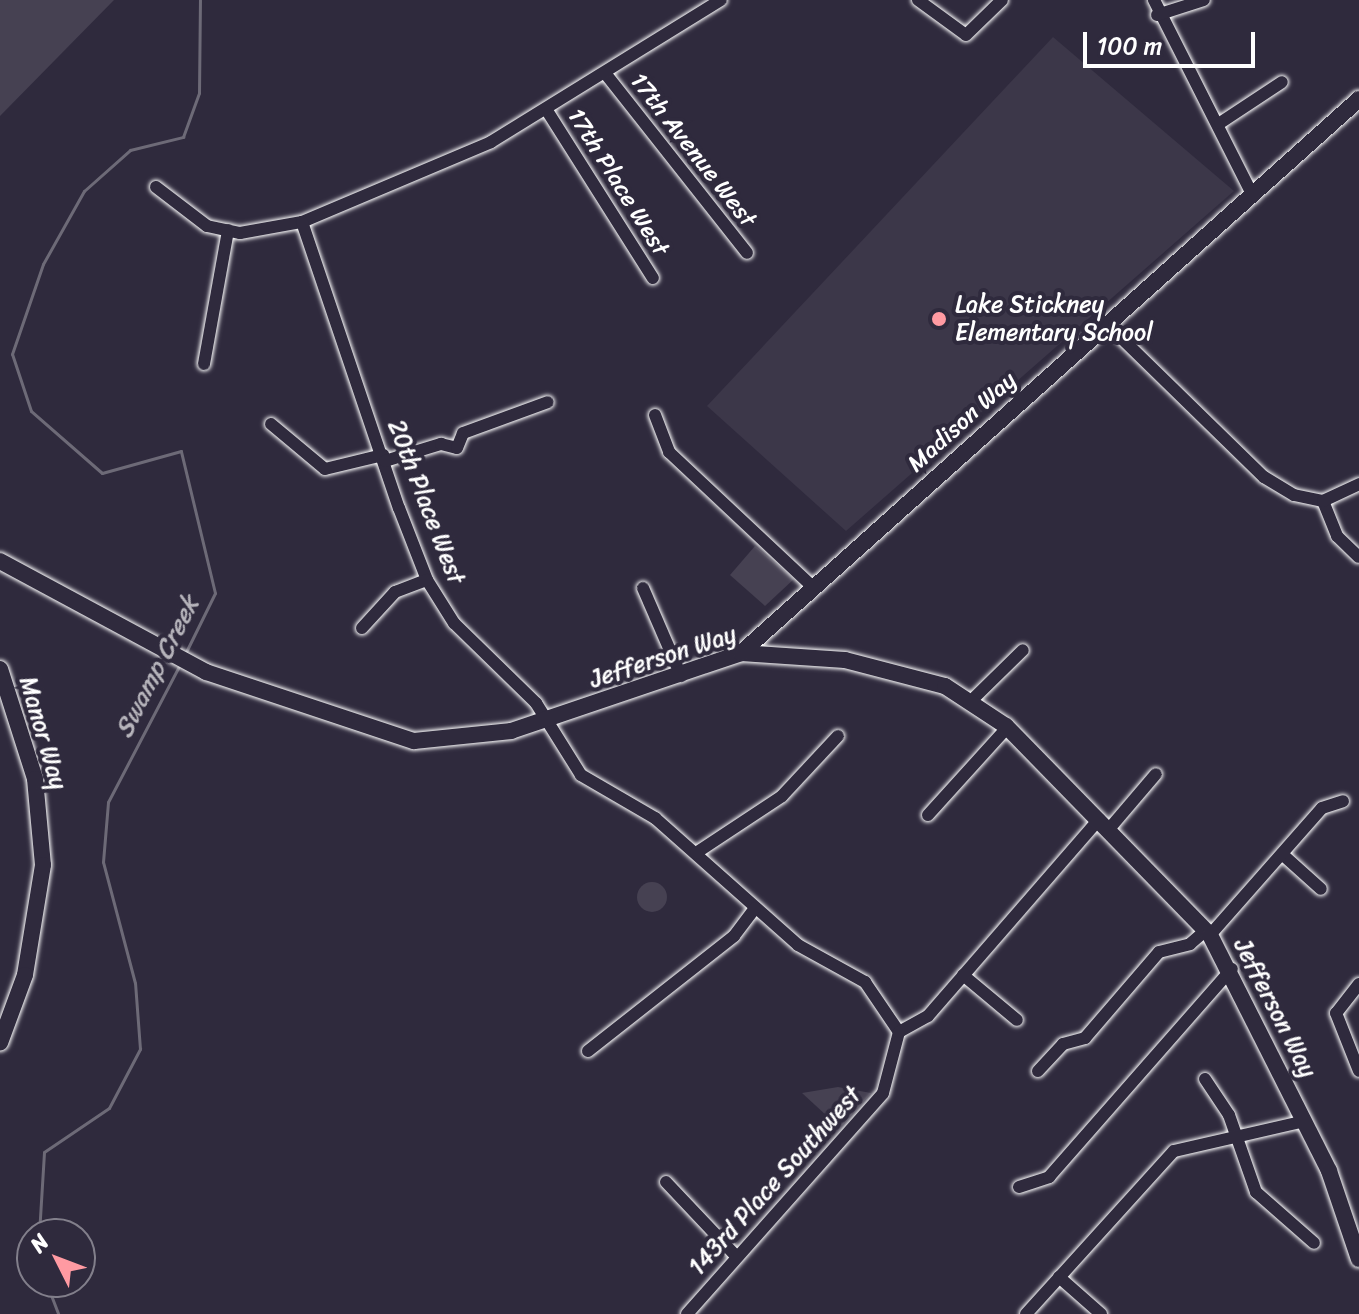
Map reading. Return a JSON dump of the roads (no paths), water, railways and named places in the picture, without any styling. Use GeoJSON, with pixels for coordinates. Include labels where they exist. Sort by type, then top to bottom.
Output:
{"type":"FeatureCollection","features":[{"type":"Feature","properties":{"kind":"street"},"geometry":{"type":"LineString","coordinates":[[156,187],[207,226],[228,230],[302,222],[491,142],[721,0]]}},
{"type":"Feature","properties":{"kind":"street"},"geometry":{"type":"LineString","coordinates":[[918,0],[966,35],[1002,0]]}},
{"type":"Feature","properties":{"kind":"street"},"geometry":{"type":"LineString","coordinates":[[1154,0],[1157,15],[1220,123],[1252,194]]}},
{"type":"Feature","properties":{"kind":"street"},"geometry":{"type":"LineString","coordinates":[[1157,15],[1204,0]]}},
{"type":"Feature","properties":{"kind":"street","name":"17th Avenue West"},"geometry":{"type":"LineString","coordinates":[[605,73],[747,253]]}},
{"type":"Feature","properties":{"kind":"street"},"geometry":{"type":"LineString","coordinates":[[1220,123],[1282,82]]}},
{"type":"Feature","properties":{"kind":"street","name":"Madison Way"},"geometry":{"type":"LineString","coordinates":[[741,653],[1359,99]]}},
{"type":"Feature","properties":{"kind":"street","name":"17th Place West"},"geometry":{"type":"LineString","coordinates":[[546,109],[653,278]]}},
{"type":"Feature","properties":{"kind":"street","name":"20th Place West"},"geometry":{"type":"LineString","coordinates":[[302,222],[427,580],[454,623],[518,683],[581,775],[655,818],[755,908],[822,962],[865,982],[899,1032]]}},
{"type":"Feature","properties":{"kind":"street"},"geometry":{"type":"LineString","coordinates":[[204,364],[228,230]]}},
{"type":"Feature","properties":{"kind":"street"},"geometry":{"type":"LineString","coordinates":[[1108,325],[1264,477],[1294,495],[1323,501],[1359,484]]}},
{"type":"Feature","properties":{"kind":"street"},"geometry":{"type":"LineString","coordinates":[[271,424],[325,469],[441,444],[457,448],[463,433],[548,402]]}},
{"type":"Feature","properties":{"kind":"street"},"geometry":{"type":"LineString","coordinates":[[655,415],[669,452],[814,588]]}},
{"type":"Feature","properties":{"kind":"street"},"geometry":{"type":"LineString","coordinates":[[1323,501],[1337,536],[1359,557]]}},
{"type":"Feature","properties":{"kind":"street","name":"Jefferson Way"},"geometry":{"type":"LineString","coordinates":[[0,561],[175,659],[414,741],[465,741],[544,721],[741,653],[888,667],[972,700],[1007,728],[1208,932],[1232,969],[1305,1121],[1359,1259]]}},
{"type":"Feature","properties":{"kind":"street"},"geometry":{"type":"LineString","coordinates":[[362,628],[395,592],[427,580]]}},
{"type":"Feature","properties":{"kind":"street"},"geometry":{"type":"LineString","coordinates":[[643,588],[681,676]]}},
{"type":"Feature","properties":{"kind":"street"},"geometry":{"type":"LineString","coordinates":[[972,700],[1023,650]]}},
{"type":"Feature","properties":{"kind":"street","name":"Manor Way"},"geometry":{"type":"LineString","coordinates":[[0,669],[35,779],[43,865],[25,975],[0,1043]]}},
{"type":"Feature","properties":{"kind":"street"},"geometry":{"type":"LineString","coordinates":[[928,815],[1007,728]]}},
{"type":"Feature","properties":{"kind":"street"},"geometry":{"type":"LineString","coordinates":[[696,853],[782,796],[838,736]]}},
{"type":"Feature","properties":{"kind":"street"},"geometry":{"type":"LineString","coordinates":[[899,1032],[928,1016],[1104,824],[1156,774]]}},
{"type":"Feature","properties":{"kind":"street"},"geometry":{"type":"LineString","coordinates":[[1038,1071],[1063,1044],[1085,1038],[1159,952],[1208,932],[1322,808],[1343,801]]}},
{"type":"Feature","properties":{"kind":"street"},"geometry":{"type":"LineString","coordinates":[[1282,854],[1321,889]]}},
{"type":"Feature","properties":{"kind":"street"},"geometry":{"type":"LineString","coordinates":[[588,1051],[734,936],[755,908]]}},
{"type":"Feature","properties":{"kind":"street"},"geometry":{"type":"LineString","coordinates":[[1019,1187],[1049,1177],[1232,969]]}},
{"type":"Feature","properties":{"kind":"street"},"geometry":{"type":"LineString","coordinates":[[963,975],[1017,1020]]}},
{"type":"Feature","properties":{"kind":"street"},"geometry":{"type":"LineString","coordinates":[[1359,984],[1336,1013],[1359,1071]]}},
{"type":"Feature","properties":{"kind":"street","name":"143rd Place Southwest"},"geometry":{"type":"LineString","coordinates":[[687,1314],[883,1093],[899,1032]]}},
{"type":"Feature","properties":{"kind":"street"},"geometry":{"type":"LineString","coordinates":[[1205,1079],[1229,1115],[1235,1142],[1256,1192],[1314,1243]]}},
{"type":"Feature","properties":{"kind":"street"},"geometry":{"type":"LineString","coordinates":[[1026,1314],[1156,1165],[1191,1144],[1235,1142],[1305,1121]]}},
{"type":"Feature","properties":{"kind":"street"},"geometry":{"type":"LineString","coordinates":[[666,1182],[737,1257]]}},
{"type":"Feature","properties":{"kind":"street"},"geometry":{"type":"LineString","coordinates":[[1059,1277],[1101,1314]]}},
{"type":"Feature","properties":{"kind":"waterway","name":"Swamp Creek"},"geometry":{"type":"LineString","coordinates":[[185,654],[215,593],[181,451],[102,473],[31,411],[12,354],[43,264],[84,191],[130,150],[183,137],[199,93],[200,0]]}},
{"type":"Feature","properties":{"kind":"waterway","name":"Swamp Creek"},"geometry":{"type":"LineString","coordinates":[[40,1218],[44,1152],[109,1108],[140,1049],[135,983],[103,862],[108,802],[180,664]]}},
{"type":"Feature","properties":{"kind":"waterway","name":"Swamp Creek"},"geometry":{"type":"LineString","coordinates":[[52,1298],[58,1314]]}},
{"type":"Feature","properties":{"kind":"place","name":"Lake Stickney Elementary School"},"geometry":{"type":"Point","coordinates":[939,319]}}]}
